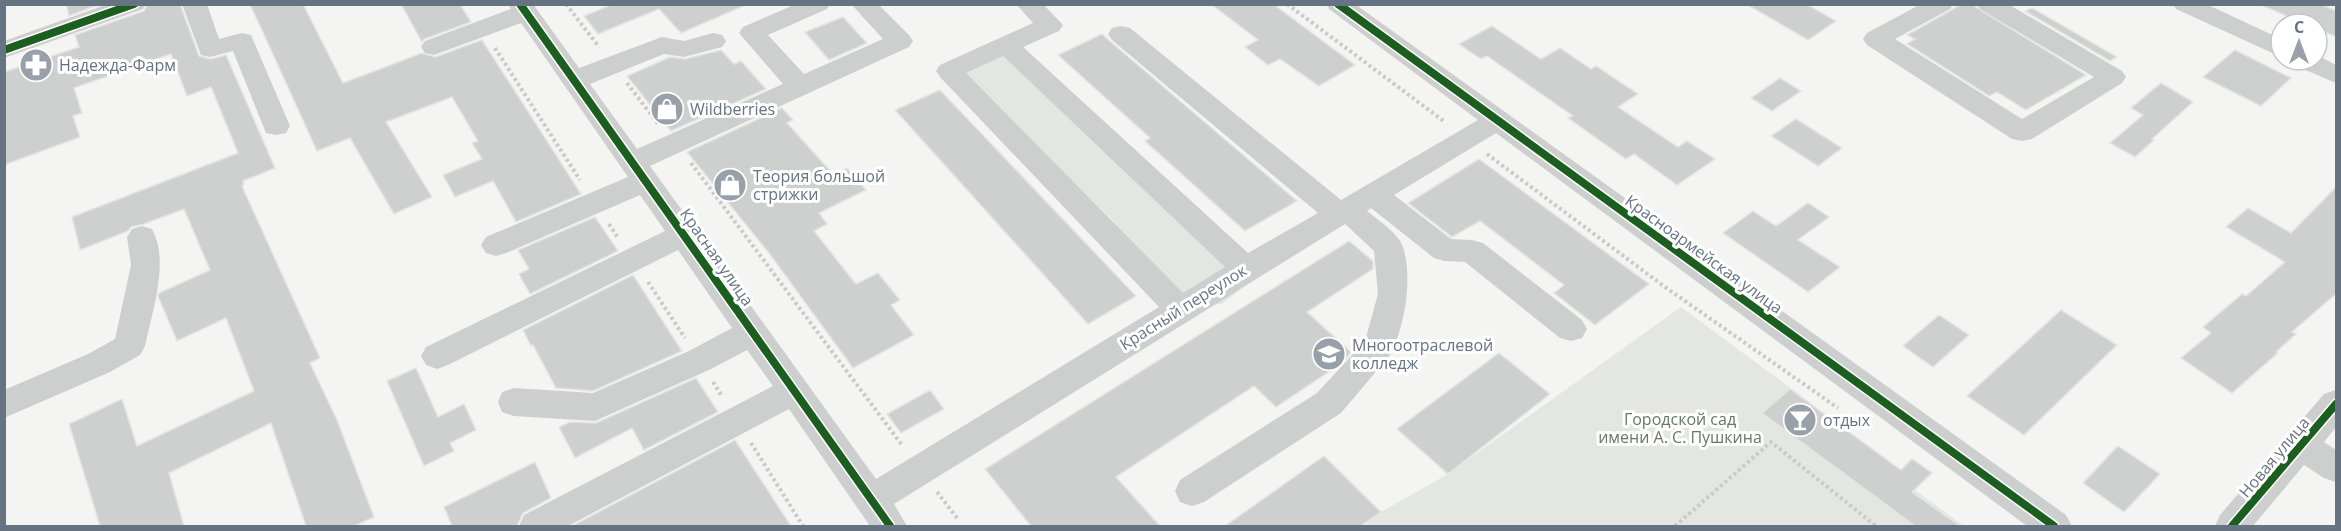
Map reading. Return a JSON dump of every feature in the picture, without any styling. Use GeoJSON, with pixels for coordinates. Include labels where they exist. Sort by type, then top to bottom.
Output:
{"type":"FeatureCollection","features":[{"type":"Feature","properties":{"kind":"street"},"geometry":{"type":"LineString","coordinates":[[4,50],[134,4]]}},
{"type":"Feature","properties":{"kind":"street"},"geometry":{"type":"LineString","coordinates":[[194,4],[210,49],[242,41],[276,126]]}},
{"type":"Feature","properties":{"kind":"street"},"geometry":{"type":"LineString","coordinates":[[800,86],[752,33],[818,4]]}},
{"type":"Feature","properties":{"kind":"street"},"geometry":{"type":"LineString","coordinates":[[496,245],[639,171],[674,144],[900,41],[863,4]]}},
{"type":"Feature","properties":{"kind":"street"},"geometry":{"type":"LineString","coordinates":[[1028,4],[1050,25],[949,71],[1180,309]]}},
{"type":"Feature","properties":{"kind":"street","name":"Красноармейская улица"},"geometry":{"type":"LineString","coordinates":[[1338,4],[2054,526]]}},
{"type":"Feature","properties":{"kind":"street"},"geometry":{"type":"LineString","coordinates":[[1941,4],[1876,39],[2022,132],[2113,77],[1989,4]]}},
{"type":"Feature","properties":{"kind":"street"},"geometry":{"type":"LineString","coordinates":[[2185,4],[2269,43]]}},
{"type":"Feature","properties":{"kind":"street"},"geometry":{"type":"LineString","coordinates":[[434,47],[523,8]]}},
{"type":"Feature","properties":{"kind":"street","name":"Красная улица"},"geometry":{"type":"LineString","coordinates":[[523,8],[880,513]]}},
{"type":"Feature","properties":{"kind":"street"},"geometry":{"type":"LineString","coordinates":[[1121,34],[1353,206],[1444,250],[1472,251],[1571,328]]}},
{"type":"Feature","properties":{"kind":"street"},"geometry":{"type":"LineString","coordinates":[[574,80],[662,45],[684,49],[713,41]]}},
{"type":"Feature","properties":{"kind":"street"},"geometry":{"type":"LineString","coordinates":[[1006,45],[1246,269]]}},
{"type":"Feature","properties":{"kind":"street","name":"Красный переулок"},"geometry":{"type":"LineString","coordinates":[[880,513],[920,470],[1246,269],[1498,120]]}},
{"type":"Feature","properties":{"kind":"street"},"geometry":{"type":"LineString","coordinates":[[1192,491],[1329,403],[1379,346],[1393,294],[1388,247],[1353,206]]}},
{"type":"Feature","properties":{"kind":"street"},"geometry":{"type":"LineString","coordinates":[[437,356],[684,234]]}},
{"type":"Feature","properties":{"kind":"street"},"geometry":{"type":"LineString","coordinates":[[4,405],[99,363],[129,346],[146,265],[142,237]]}},
{"type":"Feature","properties":{"kind":"street"},"geometry":{"type":"LineString","coordinates":[[514,402],[596,407],[700,360],[753,332]]}},
{"type":"Feature","properties":{"kind":"street"},"geometry":{"type":"LineString","coordinates":[[536,526],[794,391]]}},
{"type":"Feature","properties":{"kind":"street","name":"Новая улица"},"geometry":{"type":"LineString","coordinates":[[2232,526],[2337,404]]}},
{"type":"Feature","properties":{"kind":"street"},"geometry":{"type":"LineString","coordinates":[[2302,446],[2337,468]]}},
{"type":"Feature","properties":{"kind":"path"},"geometry":{"type":"LineString","coordinates":[[566,4],[602,51]]}},
{"type":"Feature","properties":{"kind":"path"},"geometry":{"type":"LineString","coordinates":[[1287,4],[1665,287],[1812,392],[1841,409]]}},
{"type":"Feature","properties":{"kind":"path"},"geometry":{"type":"LineString","coordinates":[[623,79],[706,182],[957,518]]}},
{"type":"Feature","properties":{"kind":"path"},"geometry":{"type":"LineString","coordinates":[[1675,526],[1771,442],[1876,526]]}},
{"type":"Feature","properties":{"kind":"green space"},"geometry":{"type":"Polygon","coordinates":[[[1002,52],[1240,274],[1240,290],[1222,304],[1190,308],[1139,255],[1110,218],[1019,132],[957,80],[968,67],[1002,52]]]}},
{"type":"Feature","properties":{"kind":"green space","name":"Городской сад имени А. С. Пушкина"},"geometry":{"type":"Polygon","coordinates":[[[1681,307],[1915,480],[1912,488],[1964,526],[1364,526],[1381,512],[1448,474],[1681,307]]]}},
{"type":"Feature","properties":{"kind":"building"},"geometry":{"type":"Polygon","coordinates":[[[66,4],[100,4],[69,16],[66,4]]]}},
{"type":"Feature","properties":{"kind":"building"},"geometry":{"type":"Polygon","coordinates":[[[148,4],[180,4],[199,56],[211,59],[226,55],[275,168],[243,181],[242,186],[320,358],[310,363],[337,420],[374,517],[354,526],[306,526],[271,423],[169,473],[184,526],[100,526],[69,424],[122,399],[137,446],[254,391],[226,318],[177,341],[158,296],[159,293],[210,270],[184,209],[131,227],[128,231],[80,250],[72,217],[238,153],[211,87],[187,96],[171,54],[74,88],[82,113],[73,116],[80,137],[4,165],[4,72],[79,47],[75,35],[144,11],[148,4]]]}},
{"type":"Feature","properties":{"kind":"building"},"geometry":{"type":"Polygon","coordinates":[[[250,4],[303,4],[343,83],[422,53],[435,57],[482,40],[581,194],[516,222],[493,181],[455,197],[443,175],[482,159],[472,143],[478,141],[452,97],[386,122],[432,197],[394,214],[350,138],[317,151],[250,4]]]}},
{"type":"Feature","properties":{"kind":"building"},"geometry":{"type":"Polygon","coordinates":[[[401,4],[460,4],[471,22],[424,39],[422,42],[401,4]]]}},
{"type":"Feature","properties":{"kind":"building"},"geometry":{"type":"Polygon","coordinates":[[[613,4],[748,4],[681,33],[659,9],[598,34],[584,16],[613,4]]]}},
{"type":"Feature","properties":{"kind":"building"},"geometry":{"type":"Polygon","coordinates":[[[1211,4],[1273,4],[1355,65],[1319,86],[1280,59],[1268,65],[1245,47],[1258,40],[1211,4]]]}},
{"type":"Feature","properties":{"kind":"building"},"geometry":{"type":"Polygon","coordinates":[[[1746,4],[1806,4],[1836,21],[1808,40],[1746,4]]]}},
{"type":"Feature","properties":{"kind":"building"},"geometry":{"type":"Polygon","coordinates":[[[1962,4],[1971,4],[2086,75],[2026,110],[1997,92],[1989,96],[1907,44],[1915,39],[1907,35],[1962,4]]]}},
{"type":"Feature","properties":{"kind":"building"},"geometry":{"type":"Polygon","coordinates":[[[2259,4],[2320,4],[2337,11],[2337,37],[2329,34],[2329,12],[2277,12],[2259,4]]]}},
{"type":"Feature","properties":{"kind":"building"},"geometry":{"type":"Polygon","coordinates":[[[2032,8],[2117,57],[2110,61],[2025,11],[2032,8]]]}},
{"type":"Feature","properties":{"kind":"building"},"geometry":{"type":"Polygon","coordinates":[[[843,17],[867,43],[829,60],[805,32],[843,17]]]}},
{"type":"Feature","properties":{"kind":"building"},"geometry":{"type":"Polygon","coordinates":[[[1492,26],[1541,59],[1560,48],[1591,69],[1596,66],[1638,94],[1618,107],[1678,147],[1687,141],[1715,159],[1677,185],[1634,154],[1626,159],[1568,118],[1573,116],[1487,56],[1481,59],[1459,44],[1492,26]]]}},
{"type":"Feature","properties":{"kind":"building"},"geometry":{"type":"Polygon","coordinates":[[[1102,34],[1297,201],[1245,231],[1145,141],[1150,138],[1058,55],[1102,34]]]}},
{"type":"Feature","properties":{"kind":"building"},"geometry":{"type":"Polygon","coordinates":[[[721,50],[734,64],[741,61],[766,89],[671,131],[627,76],[670,57],[685,59],[721,50]]]}},
{"type":"Feature","properties":{"kind":"building"},"geometry":{"type":"Polygon","coordinates":[[[2235,50],[2269,67],[2269,72],[2279,72],[2291,78],[2261,106],[2203,77],[2235,50]]]}},
{"type":"Feature","properties":{"kind":"building"},"geometry":{"type":"Polygon","coordinates":[[[1780,78],[1801,91],[1772,111],[1751,98],[1780,78]]]}},
{"type":"Feature","properties":{"kind":"building"},"geometry":{"type":"Polygon","coordinates":[[[2161,83],[2193,102],[2135,157],[2110,143],[2143,115],[2131,108],[2161,83]]]}},
{"type":"Feature","properties":{"kind":"building"},"geometry":{"type":"Polygon","coordinates":[[[940,90],[1136,296],[1088,324],[895,110],[940,90]]]}},
{"type":"Feature","properties":{"kind":"building"},"geometry":{"type":"Polygon","coordinates":[[[782,108],[793,120],[787,123],[834,175],[847,168],[866,190],[819,213],[827,224],[814,231],[856,284],[878,273],[900,300],[891,305],[914,335],[853,368],[769,253],[687,152],[782,108]]]}},
{"type":"Feature","properties":{"kind":"building"},"geometry":{"type":"Polygon","coordinates":[[[1796,119],[1842,148],[1818,166],[1771,136],[1796,119]]]}},
{"type":"Feature","properties":{"kind":"building"},"geometry":{"type":"Polygon","coordinates":[[[1479,159],[1649,284],[1595,325],[1554,293],[1564,285],[1480,221],[1452,237],[1408,203],[1479,159]]]}},
{"type":"Feature","properties":{"kind":"building"},"geometry":{"type":"Polygon","coordinates":[[[2337,186],[2337,293],[2292,332],[2296,334],[2276,352],[2278,353],[2232,393],[2181,358],[2211,333],[2203,327],[2242,294],[2246,296],[2285,262],[2226,227],[2248,208],[2291,233],[2337,186]]]}},
{"type":"Feature","properties":{"kind":"building"},"geometry":{"type":"Polygon","coordinates":[[[1808,203],[1829,217],[1798,240],[1840,267],[1808,292],[1723,233],[1753,211],[1776,226],[1808,203]]]}},
{"type":"Feature","properties":{"kind":"building"},"geometry":{"type":"Polygon","coordinates":[[[595,217],[618,251],[530,294],[519,274],[529,269],[518,250],[595,217]]]}},
{"type":"Feature","properties":{"kind":"building"},"geometry":{"type":"Polygon","coordinates":[[[1349,241],[1373,261],[1373,269],[1307,312],[1351,352],[1342,363],[1276,407],[1254,386],[1116,477],[1160,526],[1031,526],[985,469],[1349,241]]]}},
{"type":"Feature","properties":{"kind":"building"},"geometry":{"type":"Polygon","coordinates":[[[633,275],[682,351],[593,391],[556,388],[523,330],[633,275]]]}},
{"type":"Feature","properties":{"kind":"building"},"geometry":{"type":"Polygon","coordinates":[[[2061,310],[2117,345],[2024,435],[1967,396],[2061,310]]]}},
{"type":"Feature","properties":{"kind":"building"},"geometry":{"type":"Polygon","coordinates":[[[1939,315],[1969,335],[1933,367],[1903,346],[1939,315]]]}},
{"type":"Feature","properties":{"kind":"building"},"geometry":{"type":"Polygon","coordinates":[[[1499,353],[1550,394],[1448,474],[1397,429],[1499,353]]]}},
{"type":"Feature","properties":{"kind":"building"},"geometry":{"type":"Polygon","coordinates":[[[416,368],[438,417],[464,404],[476,430],[450,443],[454,451],[424,466],[387,381],[416,368]]]}},
{"type":"Feature","properties":{"kind":"building"},"geometry":{"type":"Polygon","coordinates":[[[696,378],[718,412],[644,450],[632,428],[575,458],[559,427],[570,422],[596,423],[696,378]]]}},
{"type":"Feature","properties":{"kind":"building"},"geometry":{"type":"Polygon","coordinates":[[[1790,389],[1901,470],[1912,459],[1932,473],[1912,492],[1960,526],[1915,526],[1762,413],[1790,389]]]}},
{"type":"Feature","properties":{"kind":"building"},"geometry":{"type":"Polygon","coordinates":[[[930,390],[944,409],[901,433],[887,414],[930,390]]]}},
{"type":"Feature","properties":{"kind":"building"},"geometry":{"type":"Polygon","coordinates":[[[735,440],[791,526],[572,526],[735,440]]]}},
{"type":"Feature","properties":{"kind":"building"},"geometry":{"type":"Polygon","coordinates":[[[2118,446],[2160,474],[2124,512],[2083,483],[2118,446]]]}},
{"type":"Feature","properties":{"kind":"building"},"geometry":{"type":"Polygon","coordinates":[[[1324,456],[1381,512],[1361,526],[1225,526],[1324,456]]]}},
{"type":"Feature","properties":{"kind":"building"},"geometry":{"type":"Polygon","coordinates":[[[535,462],[551,498],[523,513],[517,526],[452,526],[444,507],[535,462]]]}},
{"type":"Feature","properties":{"kind":"cycle path"},"geometry":{"type":"LineString","coordinates":[[4,50],[134,4]]}},
{"type":"Feature","properties":{"kind":"cycle path"},"geometry":{"type":"LineString","coordinates":[[520,4],[890,526]]}},
{"type":"Feature","properties":{"kind":"cycle path"},"geometry":{"type":"LineString","coordinates":[[1338,4],[2054,526]]}},
{"type":"Feature","properties":{"kind":"cycle path"},"geometry":{"type":"LineString","coordinates":[[2232,526],[2336,404]]}},
{"type":"Feature","properties":{"kind":"place","name":"Надежда-Фарм"},"geometry":{"type":"Point","coordinates":[36,65]}},
{"type":"Feature","properties":{"kind":"place","name":"Wildberries"},"geometry":{"type":"Point","coordinates":[667,109]}},
{"type":"Feature","properties":{"kind":"place","name":"Теория большой стрижки"},"geometry":{"type":"Point","coordinates":[730,185]}},
{"type":"Feature","properties":{"kind":"place","name":"Многоотраслевой колледж"},"geometry":{"type":"Point","coordinates":[1329,354]}},
{"type":"Feature","properties":{"kind":"place","name":"отдых"},"geometry":{"type":"Point","coordinates":[1800,420]}}]}
